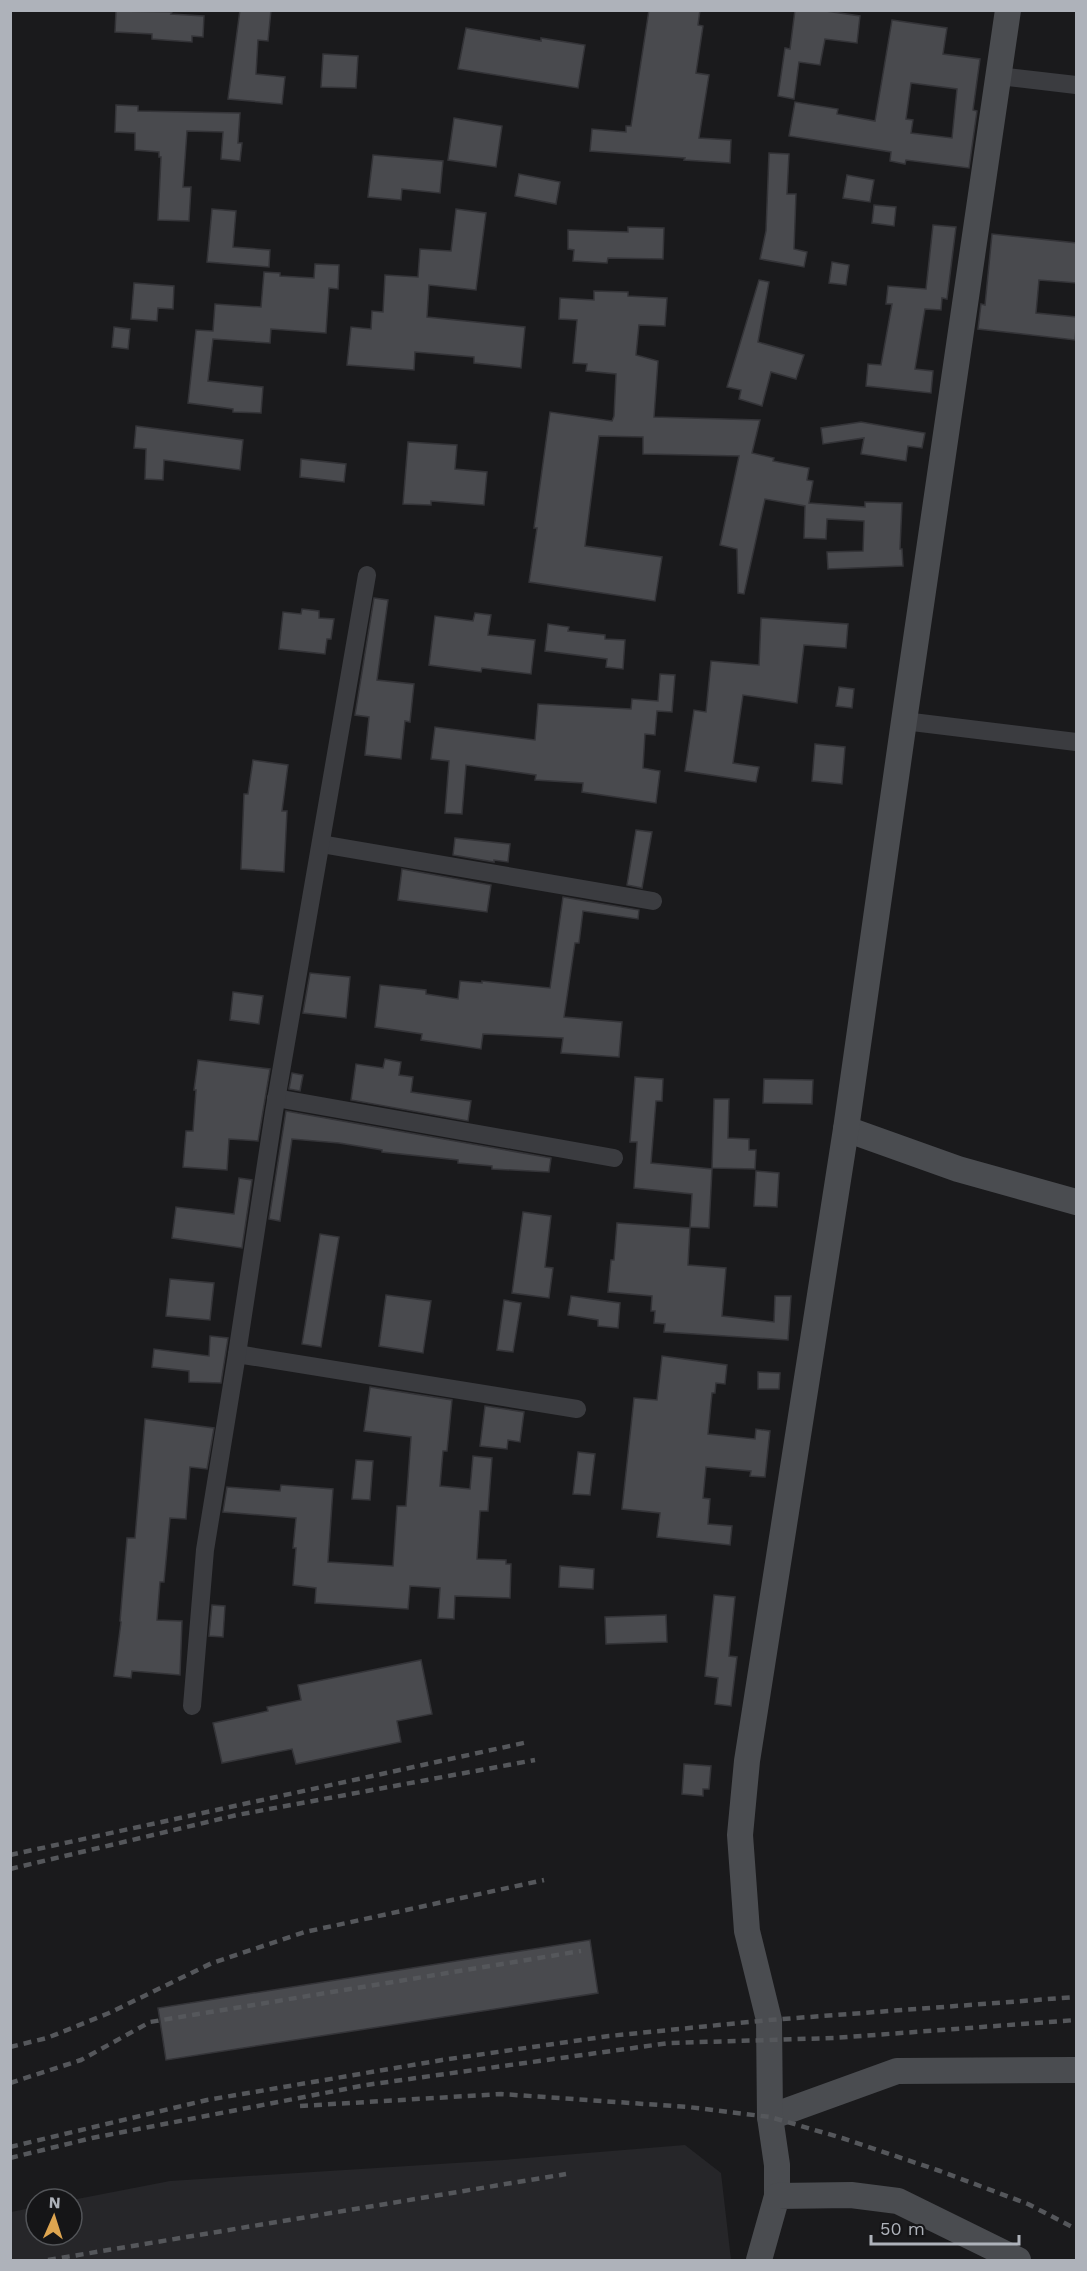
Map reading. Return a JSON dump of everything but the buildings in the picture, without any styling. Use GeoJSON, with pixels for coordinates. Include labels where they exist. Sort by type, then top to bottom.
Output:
{"type":"FeatureCollection","features":[{"type":"Feature","properties":{"kind":"street"},"geometry":{"type":"LineString","coordinates":[[759,2260],[777,2196],[777,2165],[770,2118],[769,2020],[747,1930],[740,1835],[747,1761],[775,1570],[846,1129],[1008,10]]}},
{"type":"Feature","properties":{"kind":"street"},"geometry":{"type":"LineString","coordinates":[[999,76],[1077,85]]}},
{"type":"Feature","properties":{"kind":"street"},"geometry":{"type":"LineString","coordinates":[[192,1706],[205,1550],[276,1098],[367,575]]}},
{"type":"Feature","properties":{"kind":"street"},"geometry":{"type":"LineString","coordinates":[[904,721],[1077,742]]}},
{"type":"Feature","properties":{"kind":"street"},"geometry":{"type":"LineString","coordinates":[[321,844],[653,901]]}},
{"type":"Feature","properties":{"kind":"street"},"geometry":{"type":"LineString","coordinates":[[276,1098],[614,1158]]}},
{"type":"Feature","properties":{"kind":"street"},"geometry":{"type":"LineString","coordinates":[[846,1129],[958,1168],[1077,1202]]}},
{"type":"Feature","properties":{"kind":"street"},"geometry":{"type":"LineString","coordinates":[[237,1354],[577,1409]]}},
{"type":"Feature","properties":{"kind":"street"},"geometry":{"type":"LineString","coordinates":[[770,2118],[897,2071],[1077,2070]]}},
{"type":"Feature","properties":{"kind":"street"},"geometry":{"type":"LineString","coordinates":[[777,2196],[851,2195],[898,2201],[1018,2260]]}},
{"type":"Feature","properties":{"kind":"shaded area"},"geometry":{"type":"Polygon","coordinates":[[[685,2145],[721,2173],[731,2260],[11,2260],[11,2212],[24,2209],[24,2247],[84,2247],[84,2198],[170,2181],[503,2160],[685,2145]]]}},
{"type":"Feature","properties":{"kind":"railway"},"geometry":{"type":"LineString","coordinates":[[10,1855],[528,1742]]}},
{"type":"Feature","properties":{"kind":"railway"},"geometry":{"type":"LineString","coordinates":[[10,1869],[237,1815],[535,1760]]}},
{"type":"Feature","properties":{"kind":"railway"},"geometry":{"type":"LineString","coordinates":[[10,2047],[47,2038],[109,2013],[212,1963],[305,1932],[544,1880]]}},
{"type":"Feature","properties":{"kind":"railway"},"geometry":{"type":"LineString","coordinates":[[10,2083],[81,2060],[150,2022],[581,1951]]}},
{"type":"Feature","properties":{"kind":"railway"},"geometry":{"type":"LineString","coordinates":[[10,2147],[207,2100],[442,2060],[609,2036],[769,2020],[1076,1997]]}},
{"type":"Feature","properties":{"kind":"railway"},"geometry":{"type":"LineString","coordinates":[[10,2158],[92,2138],[366,2085],[669,2043],[834,2038],[1076,2020]]}},
{"type":"Feature","properties":{"kind":"railway"},"geometry":{"type":"LineString","coordinates":[[300,2106],[501,2094],[688,2107],[770,2117],[940,2171],[1028,2204],[1076,2229]]}},
{"type":"Feature","properties":{"kind":"railway"},"geometry":{"type":"LineString","coordinates":[[48,2260],[566,2174]]}}]}
